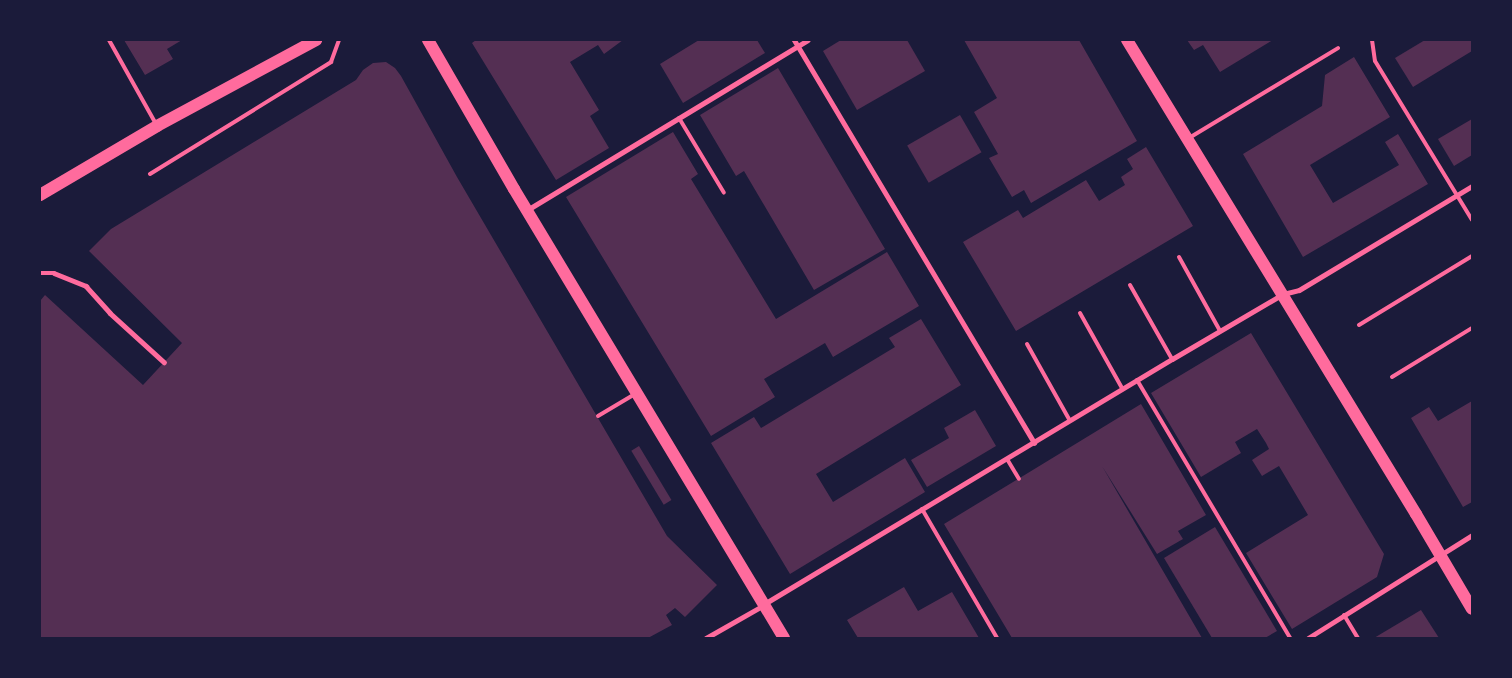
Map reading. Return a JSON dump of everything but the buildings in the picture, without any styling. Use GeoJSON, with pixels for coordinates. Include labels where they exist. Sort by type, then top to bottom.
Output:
{"type":"FeatureCollection","features":[{"type":"Feature","properties":{"kind":"main road"},"geometry":{"type":"LineString","coordinates":[[40,195],[157,126],[316,40]]}},
{"type":"Feature","properties":{"kind":"main road"},"geometry":{"type":"LineString","coordinates":[[428,40],[527,210],[784,638]]}},
{"type":"Feature","properties":{"kind":"main road"},"geometry":{"type":"LineString","coordinates":[[1127,40],[1283,294],[1472,609]]}},
{"type":"Feature","properties":{"kind":"street"},"geometry":{"type":"LineString","coordinates":[[794,40],[1034,443]]}},
{"type":"Feature","properties":{"kind":"street"},"geometry":{"type":"LineString","coordinates":[[527,210],[808,40]]}},
{"type":"Feature","properties":{"kind":"street"},"geometry":{"type":"LineString","coordinates":[[706,638],[1034,443],[1122,388],[1283,294],[1298,290],[1472,186]]}},
{"type":"Feature","properties":{"kind":"street"},"geometry":{"type":"LineString","coordinates":[[40,274],[54,273],[86,286],[110,312],[164,362]]}},
{"type":"Feature","properties":{"kind":"street"},"geometry":{"type":"LineString","coordinates":[[1308,638],[1440,554],[1472,536]]}},
{"type":"Feature","properties":{"kind":"lane"},"geometry":{"type":"LineString","coordinates":[[109,40],[157,126]]}},
{"type":"Feature","properties":{"kind":"lane"},"geometry":{"type":"LineString","coordinates":[[150,174],[331,62],[339,40]]}},
{"type":"Feature","properties":{"kind":"lane"},"geometry":{"type":"LineString","coordinates":[[1372,40],[1375,61],[1472,220]]}},
{"type":"Feature","properties":{"kind":"lane"},"geometry":{"type":"LineString","coordinates":[[1187,139],[1338,48]]}},
{"type":"Feature","properties":{"kind":"lane"},"geometry":{"type":"LineString","coordinates":[[679,118],[724,193]]}},
{"type":"Feature","properties":{"kind":"lane"},"geometry":{"type":"LineString","coordinates":[[1359,325],[1472,256]]}},
{"type":"Feature","properties":{"kind":"lane"},"geometry":{"type":"LineString","coordinates":[[1179,257],[1220,331]]}},
{"type":"Feature","properties":{"kind":"lane"},"geometry":{"type":"LineString","coordinates":[[1130,285],[1172,359]]}},
{"type":"Feature","properties":{"kind":"lane"},"geometry":{"type":"LineString","coordinates":[[1080,313],[1122,388]]}},
{"type":"Feature","properties":{"kind":"lane"},"geometry":{"type":"LineString","coordinates":[[1392,377],[1472,328]]}},
{"type":"Feature","properties":{"kind":"lane"},"geometry":{"type":"LineString","coordinates":[[1026,344],[1070,421]]}},
{"type":"Feature","properties":{"kind":"lane"},"geometry":{"type":"LineString","coordinates":[[1137,380],[1290,638]]}},
{"type":"Feature","properties":{"kind":"lane"},"geometry":{"type":"LineString","coordinates":[[598,416],[637,394]]}},
{"type":"Feature","properties":{"kind":"lane"},"geometry":{"type":"LineString","coordinates":[[1007,459],[1019,479]]}},
{"type":"Feature","properties":{"kind":"lane"},"geometry":{"type":"LineString","coordinates":[[922,509],[997,638]]}},
{"type":"Feature","properties":{"kind":"lane"},"geometry":{"type":"LineString","coordinates":[[1344,615],[1358,638]]}}]}
